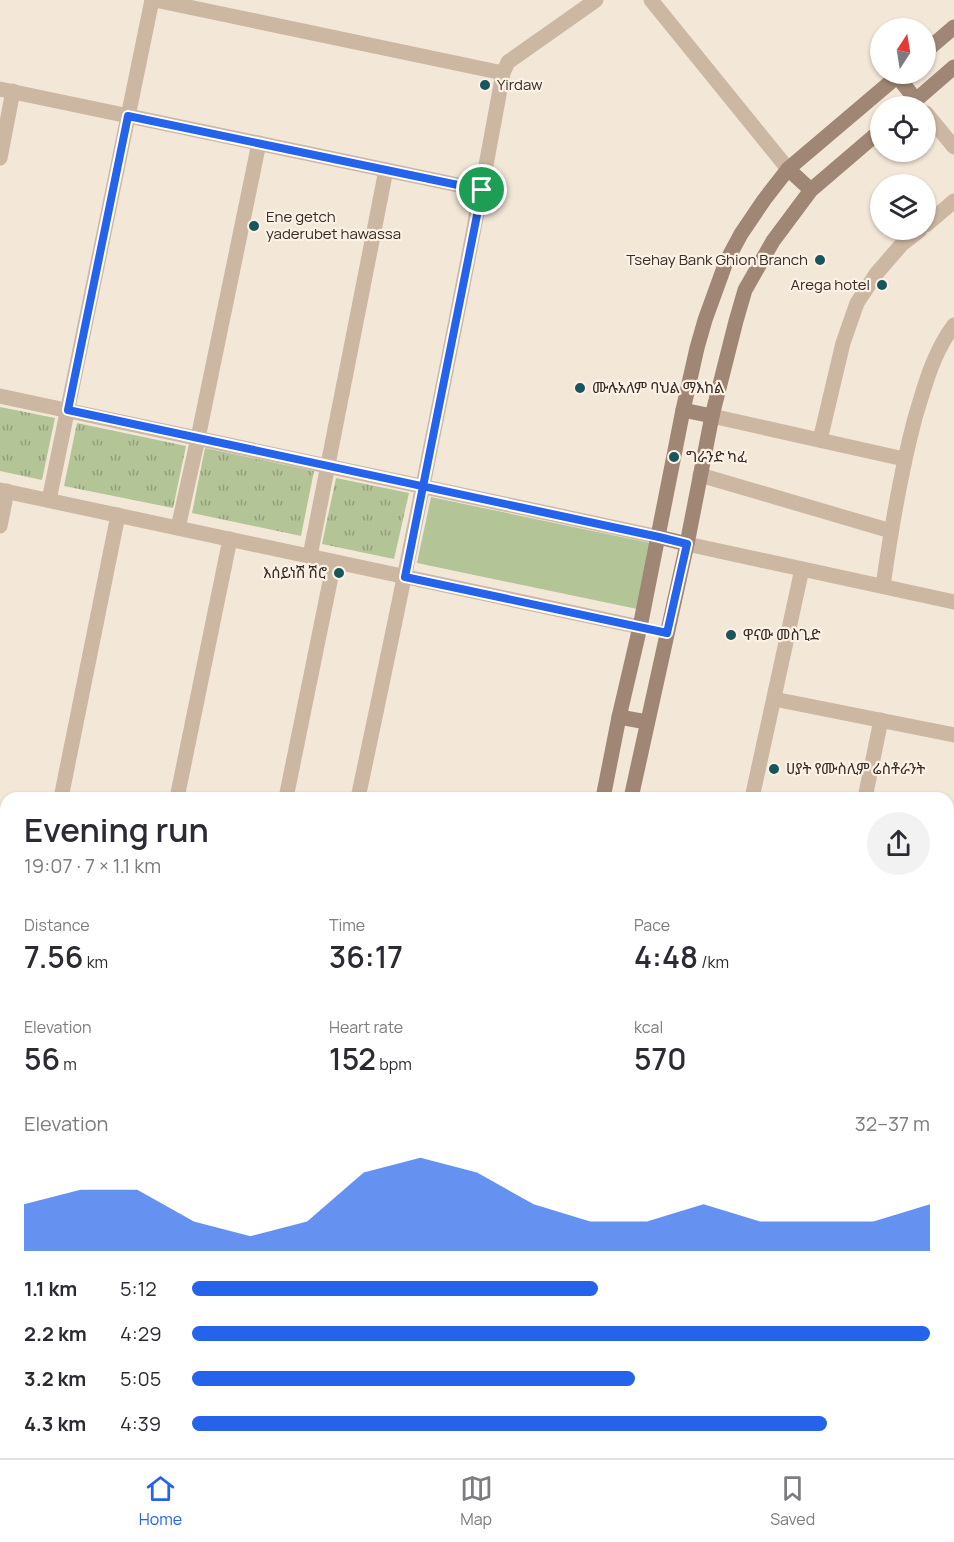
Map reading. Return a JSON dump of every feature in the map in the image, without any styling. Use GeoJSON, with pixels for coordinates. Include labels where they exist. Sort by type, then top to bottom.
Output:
{"type":"FeatureCollection","features":[{"type":"Feature","properties":{"kind":"street"},"geometry":{"type":"LineString","coordinates":[[49,500],[154,0],[503,73]]}},
{"type":"Feature","properties":{"kind":"street"},"geometry":{"type":"LineString","coordinates":[[359,792],[405,577],[503,73],[508,62],[596,0]]}},
{"type":"Feature","properties":{"kind":"street"},"geometry":{"type":"LineString","coordinates":[[651,0],[788,169],[811,190]]}},
{"type":"Feature","properties":{"kind":"street"},"geometry":{"type":"LineString","coordinates":[[936,42],[954,27]]}},
{"type":"Feature","properties":{"kind":"street"},"geometry":{"type":"LineString","coordinates":[[927,96],[954,67]]}},
{"type":"Feature","properties":{"kind":"street"},"geometry":{"type":"LineString","coordinates":[[604,792],[659,537],[683,410],[705,320],[726,262],[741,234],[788,169],[887,84]]}},
{"type":"Feature","properties":{"kind":"street"},"geometry":{"type":"LineString","coordinates":[[0,158],[6,90],[482,190]]}},
{"type":"Feature","properties":{"kind":"street"},"geometry":{"type":"LineString","coordinates":[[936,126],[954,147]]}},
{"type":"Feature","properties":{"kind":"street"},"geometry":{"type":"LineString","coordinates":[[633,792],[712,416],[746,290],[773,241],[811,190],[870,139]]}},
{"type":"Feature","properties":{"kind":"street"},"geometry":{"type":"LineString","coordinates":[[178,528],[259,143]]}},
{"type":"Feature","properties":{"kind":"street"},"geometry":{"type":"LineString","coordinates":[[310,556],[386,170]]}},
{"type":"Feature","properties":{"kind":"street"},"geometry":{"type":"LineString","coordinates":[[936,216],[954,201]]}},
{"type":"Feature","properties":{"kind":"street"},"geometry":{"type":"LineString","coordinates":[[820,440],[843,343],[857,303],[876,274],[907,240]]}},
{"type":"Feature","properties":{"kind":"street"},"geometry":{"type":"LineString","coordinates":[[883,586],[904,459],[928,373],[954,325]]}},
{"type":"Feature","properties":{"kind":"street"},"geometry":{"type":"LineString","coordinates":[[0,396],[954,602]]}},
{"type":"Feature","properties":{"kind":"street"},"geometry":{"type":"LineString","coordinates":[[683,410],[904,459]]}},
{"type":"Feature","properties":{"kind":"street"},"geometry":{"type":"LineString","coordinates":[[700,475],[891,531]]}},
{"type":"Feature","properties":{"kind":"street"},"geometry":{"type":"LineString","coordinates":[[0,526],[3,491],[667,633]]}},
{"type":"Feature","properties":{"kind":"street"},"geometry":{"type":"LineString","coordinates":[[62,792],[118,515]]}},
{"type":"Feature","properties":{"kind":"street"},"geometry":{"type":"LineString","coordinates":[[178,792],[230,539]]}},
{"type":"Feature","properties":{"kind":"street"},"geometry":{"type":"LineString","coordinates":[[287,792],[334,562]]}},
{"type":"Feature","properties":{"kind":"street"},"geometry":{"type":"LineString","coordinates":[[753,792],[802,569]]}},
{"type":"Feature","properties":{"kind":"street"},"geometry":{"type":"LineString","coordinates":[[774,699],[954,735]]}},
{"type":"Feature","properties":{"kind":"street"},"geometry":{"type":"LineString","coordinates":[[619,717],[647,723]]}},
{"type":"Feature","properties":{"kind":"street"},"geometry":{"type":"LineString","coordinates":[[866,792],[880,720]]}},
{"type":"Feature","properties":{"kind":"green space"},"geometry":{"type":"Polygon","coordinates":[[[0,407],[55,418],[42,480],[0,471],[0,407]]]}},
{"type":"Feature","properties":{"kind":"green space"},"geometry":{"type":"Polygon","coordinates":[[[77,423],[186,446],[173,508],[64,486],[77,423]]]}},
{"type":"Feature","properties":{"kind":"green space"},"geometry":{"type":"Polygon","coordinates":[[[205,448],[314,471],[301,536],[192,513],[205,448]]]}},
{"type":"Feature","properties":{"kind":"green space"},"geometry":{"type":"Polygon","coordinates":[[[336,478],[409,493],[394,559],[322,544],[336,478]]]}},
{"type":"Feature","properties":{"kind":"green space"},"geometry":{"type":"Polygon","coordinates":[[[431,497],[655,544],[642,610],[417,563],[431,497]]]}},
{"type":"Feature","properties":{"kind":"place","name":"Yirdaw"},"geometry":{"type":"Point","coordinates":[485,85]}},
{"type":"Feature","properties":{"kind":"place","name":"Ene getch yaderubet hawassa"},"geometry":{"type":"Point","coordinates":[254,226]}},
{"type":"Feature","properties":{"kind":"place","name":"Tsehay Bank Ghion Branch"},"geometry":{"type":"Point","coordinates":[820,260]}},
{"type":"Feature","properties":{"kind":"place","name":"Arega hotel"},"geometry":{"type":"Point","coordinates":[882,285]}},
{"type":"Feature","properties":{"kind":"place","name":"ሙሉአለም ባህል ማእከል"},"geometry":{"type":"Point","coordinates":[580,388]}},
{"type":"Feature","properties":{"kind":"place","name":"ግራንድ ካፈ"},"geometry":{"type":"Point","coordinates":[674,457]}},
{"type":"Feature","properties":{"kind":"place","name":"እሰይነሽ ሽሮ"},"geometry":{"type":"Point","coordinates":[339,573]}},
{"type":"Feature","properties":{"kind":"place","name":"ዋናው መስጊድ"},"geometry":{"type":"Point","coordinates":[731,635]}},
{"type":"Feature","properties":{"kind":"place","name":"ሀያት የሙስሊም ሬስቶራንት"},"geometry":{"type":"Point","coordinates":[774,769]}},
{"type":"Feature","properties":{"kind":"route"},"geometry":{"type":"LineString","coordinates":[[482,190],[128,116],[68,410],[327,466],[423,486],[659,537],[687,544],[667,633],[405,577],[423,486],[482,190]]}}]}
